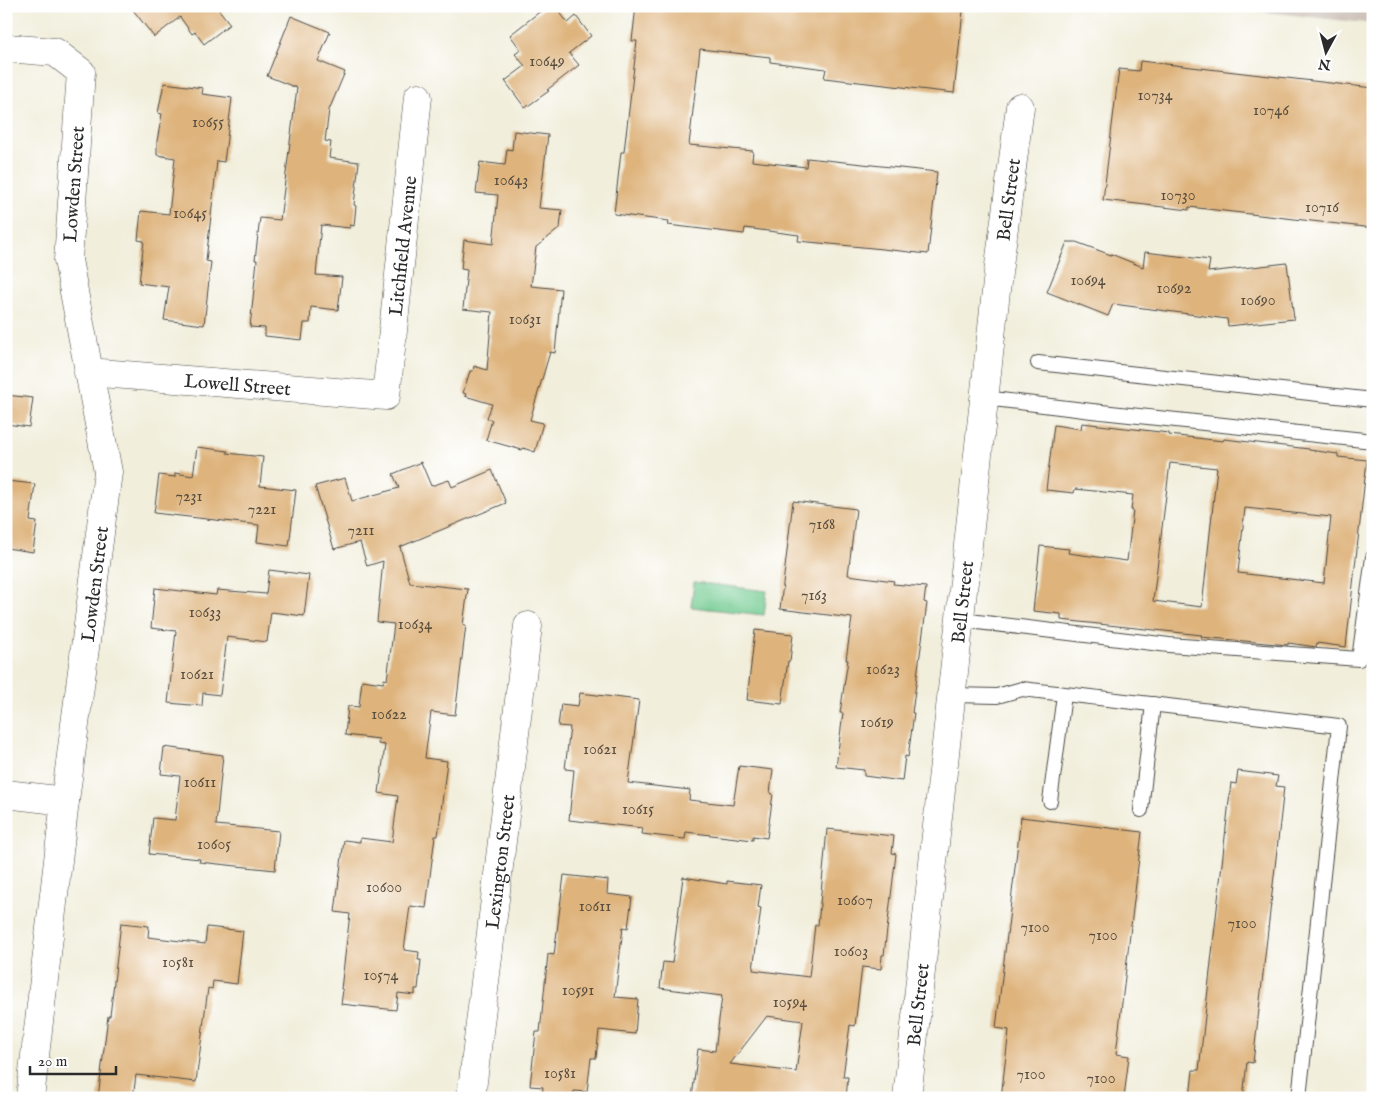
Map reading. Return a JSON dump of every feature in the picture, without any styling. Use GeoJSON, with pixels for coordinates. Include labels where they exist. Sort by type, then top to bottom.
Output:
{"type":"FeatureCollection","features":[{"type":"Feature","properties":{"kind":"street","name":"Lowden Street"},"geometry":{"type":"LineString","coordinates":[[6,48],[55,52],[81,72],[68,260],[108,472],[65,801],[30,1098]]}},
{"type":"Feature","properties":{"kind":"street","name":"Litchfield Avenue"},"geometry":{"type":"LineString","coordinates":[[386,396],[418,97]]}},
{"type":"Feature","properties":{"kind":"street","name":"Bell Street"},"geometry":{"type":"LineString","coordinates":[[908,1098],[998,273],[1020,107]]}},
{"type":"Feature","properties":{"kind":"street","name":"Lowell Street"},"geometry":{"type":"LineString","coordinates":[[88,372],[386,396]]}},
{"type":"Feature","properties":{"kind":"street","name":"Lexington Street"},"geometry":{"type":"LineString","coordinates":[[471,1098],[528,626]]}},
{"type":"Feature","properties":{"kind":"street"},"geometry":{"type":"LineString","coordinates":[[6,794],[65,801]]}},
{"type":"Feature","properties":{"kind":"lane"},"geometry":{"type":"LineString","coordinates":[[1038,363],[1373,400]]}},
{"type":"Feature","properties":{"kind":"lane"},"geometry":{"type":"LineString","coordinates":[[985,398],[1373,441]]}},
{"type":"Feature","properties":{"kind":"lane"},"geometry":{"type":"LineString","coordinates":[[960,620],[1169,645],[1359,659],[1373,557]]}},
{"type":"Feature","properties":{"kind":"lane"},"geometry":{"type":"LineString","coordinates":[[952,695],[997,696],[1022,689],[1339,726],[1300,1098]]}},
{"type":"Feature","properties":{"kind":"lane"},"geometry":{"type":"LineString","coordinates":[[1050,801],[1064,695]]}},
{"type":"Feature","properties":{"kind":"lane"},"geometry":{"type":"LineString","coordinates":[[1141,810],[1153,704]]}},
{"type":"Feature","properties":{"kind":"shaded area"},"geometry":{"type":"Polygon","coordinates":[[[1210,6],[1373,6],[1373,24],[1210,6]]]}},
{"type":"Feature","properties":{"kind":"green space"},"geometry":{"type":"Polygon","coordinates":[[[694,582],[767,591],[764,615],[691,607],[694,582]]]}},
{"type":"Feature","properties":{"kind":"building"},"geometry":{"type":"Polygon","coordinates":[[[130,6],[216,6],[230,24],[204,44],[195,32],[192,34],[180,17],[154,37],[130,6]]]}},
{"type":"Feature","properties":{"kind":"building"},"geometry":{"type":"Polygon","coordinates":[[[547,6],[555,6],[568,23],[576,16],[591,36],[569,53],[579,65],[547,90],[549,91],[525,108],[505,81],[525,66],[515,54],[521,50],[510,35],[547,6]]]}},
{"type":"Feature","properties":{"kind":"building"},"geometry":{"type":"Polygon","coordinates":[[[636,6],[923,6],[963,11],[954,93],[824,78],[826,69],[770,62],[770,57],[700,49],[689,145],[753,151],[752,161],[806,167],[807,158],[937,172],[928,254],[798,241],[799,235],[745,228],[744,234],[668,225],[669,221],[614,214],[621,152],[624,152],[637,41],[632,41],[636,6]]]}},
{"type":"Feature","properties":{"kind":"building"},"geometry":{"type":"Polygon","coordinates":[[[291,16],[330,32],[318,61],[345,72],[329,110],[325,141],[331,142],[329,158],[359,162],[354,205],[356,206],[354,226],[350,225],[350,228],[321,225],[316,275],[342,277],[338,310],[311,307],[310,323],[304,323],[302,340],[265,336],[265,328],[250,327],[260,218],[280,220],[297,88],[267,76],[291,16]]]}},
{"type":"Feature","properties":{"kind":"building"},"geometry":{"type":"Polygon","coordinates":[[[1140,61],[1373,88],[1373,228],[1189,207],[1189,210],[1103,200],[1119,69],[1139,71],[1140,61]]]}},
{"type":"Feature","properties":{"kind":"building"},"geometry":{"type":"Polygon","coordinates":[[[164,83],[203,88],[202,94],[232,98],[224,162],[217,161],[206,261],[211,262],[204,325],[164,320],[169,287],[139,283],[144,241],[138,240],[141,211],[169,214],[175,158],[157,155],[157,141],[162,114],[158,113],[164,83]]]}},
{"type":"Feature","properties":{"kind":"building"},"geometry":{"type":"Polygon","coordinates":[[[514,131],[548,135],[539,208],[562,210],[560,228],[536,247],[531,286],[561,289],[555,353],[550,352],[530,420],[543,423],[535,452],[486,440],[492,420],[487,418],[492,404],[465,396],[466,394],[463,393],[470,371],[473,371],[474,366],[487,370],[492,312],[463,309],[467,270],[461,269],[464,240],[493,244],[498,195],[476,193],[480,162],[505,165],[507,149],[512,150],[514,131]]]}},
{"type":"Feature","properties":{"kind":"building"},"geometry":{"type":"Polygon","coordinates":[[[1067,242],[1076,242],[1143,267],[1145,252],[1210,260],[1208,272],[1287,263],[1294,319],[1228,326],[1227,319],[1113,304],[1108,316],[1047,292],[1067,242]]]}},
{"type":"Feature","properties":{"kind":"building"},"geometry":{"type":"Polygon","coordinates":[[[6,395],[33,398],[29,427],[6,424],[6,395]]]}},
{"type":"Feature","properties":{"kind":"building"},"geometry":{"type":"Polygon","coordinates":[[[1082,423],[1169,433],[1169,435],[1309,449],[1338,454],[1338,457],[1367,460],[1346,647],[1317,643],[1316,647],[1288,643],[1288,645],[1201,637],[1202,635],[1061,620],[1061,614],[1033,611],[1040,546],[1069,549],[1068,553],[1127,561],[1133,495],[1075,489],[1074,493],[1046,490],[1054,425],[1081,429],[1082,423]],[[1170,463],[1153,601],[1202,607],[1217,468],[1170,463]],[[1245,508],[1238,573],[1324,583],[1331,517],[1245,508]]]}},
{"type":"Feature","properties":{"kind":"building"},"geometry":{"type":"Polygon","coordinates":[[[197,447],[263,457],[260,486],[296,490],[289,546],[257,542],[259,525],[154,513],[159,475],[175,477],[175,473],[193,476],[197,447]]]}},
{"type":"Feature","properties":{"kind":"building"},"geometry":{"type":"Polygon","coordinates":[[[421,462],[431,486],[449,480],[452,487],[492,470],[506,503],[400,547],[410,583],[468,589],[463,625],[466,625],[455,715],[431,712],[425,758],[447,761],[438,836],[435,836],[426,908],[410,906],[404,950],[419,952],[418,960],[421,960],[418,989],[415,989],[415,995],[398,993],[396,1010],[341,1004],[350,914],[335,912],[344,840],[360,842],[360,838],[392,842],[398,796],[379,793],[385,745],[378,744],[379,739],[345,735],[348,706],[359,707],[362,680],[383,683],[384,679],[387,680],[394,624],[377,622],[383,561],[367,566],[360,542],[334,549],[315,486],[345,478],[352,501],[399,488],[393,474],[421,462]]]}},
{"type":"Feature","properties":{"kind":"building"},"geometry":{"type":"Polygon","coordinates":[[[6,481],[35,484],[30,521],[37,522],[33,552],[6,548],[6,481]]]}},
{"type":"Feature","properties":{"kind":"building"},"geometry":{"type":"Polygon","coordinates":[[[793,501],[856,509],[848,575],[894,581],[893,584],[926,587],[924,602],[927,603],[912,713],[914,713],[908,757],[905,756],[902,781],[864,776],[864,770],[836,767],[843,713],[840,713],[852,618],[780,609],[793,501]]]}},
{"type":"Feature","properties":{"kind":"building"},"geometry":{"type":"Polygon","coordinates":[[[269,570],[309,575],[304,616],[271,612],[267,642],[227,637],[220,695],[203,693],[202,706],[168,703],[176,631],[151,628],[155,588],[216,595],[217,590],[266,594],[269,570]]]}},
{"type":"Feature","properties":{"kind":"building"},"geometry":{"type":"Polygon","coordinates":[[[755,630],[793,634],[782,704],[747,700],[755,630]]]}},
{"type":"Feature","properties":{"kind":"building"},"geometry":{"type":"Polygon","coordinates":[[[580,693],[639,700],[628,783],[690,790],[689,800],[733,805],[739,766],[773,770],[770,793],[773,794],[767,838],[753,836],[753,840],[686,832],[685,839],[642,834],[643,828],[569,820],[574,770],[565,769],[570,727],[558,726],[561,704],[578,706],[580,693]]]}},
{"type":"Feature","properties":{"kind":"building"},"geometry":{"type":"Polygon","coordinates":[[[164,747],[223,755],[216,825],[279,831],[275,870],[199,862],[200,859],[149,854],[153,818],[175,820],[180,776],[161,774],[164,747]]]}},
{"type":"Feature","properties":{"kind":"building"},"geometry":{"type":"Polygon","coordinates":[[[1238,771],[1278,776],[1276,786],[1284,787],[1253,1063],[1247,1062],[1243,1098],[1190,1098],[1193,1070],[1199,1070],[1231,783],[1236,784],[1238,771]]]}},
{"type":"Feature","properties":{"kind":"building"},"geometry":{"type":"Polygon","coordinates":[[[1021,817],[1142,832],[1116,1054],[1129,1056],[1124,1098],[1001,1098],[1009,1030],[996,1028],[1021,817]]]}},
{"type":"Feature","properties":{"kind":"building"},"geometry":{"type":"Polygon","coordinates":[[[827,829],[894,836],[892,853],[896,854],[884,955],[882,955],[881,969],[862,967],[855,1026],[850,1025],[843,1077],[848,1077],[846,1098],[692,1098],[698,1049],[715,1051],[722,996],[660,988],[663,962],[672,963],[683,877],[727,884],[727,881],[761,885],[758,907],[761,908],[753,970],[809,977],[815,925],[818,925],[827,829]],[[767,1016],[730,1064],[796,1072],[803,1021],[767,1016]]]}},
{"type":"Feature","properties":{"kind":"building"},"geometry":{"type":"Polygon","coordinates":[[[564,875],[608,880],[607,894],[632,897],[628,928],[623,927],[615,997],[638,999],[635,1034],[599,1030],[596,1058],[591,1058],[587,1092],[574,1091],[573,1098],[542,1098],[543,1087],[530,1086],[536,1032],[540,1032],[548,954],[554,955],[564,875]]]}},
{"type":"Feature","properties":{"kind":"building"},"geometry":{"type":"Polygon","coordinates":[[[121,923],[149,926],[148,937],[205,944],[207,927],[243,931],[237,984],[213,981],[212,989],[208,988],[196,1082],[136,1075],[133,1098],[98,1098],[108,1016],[110,1016],[121,923]]]}}]}
